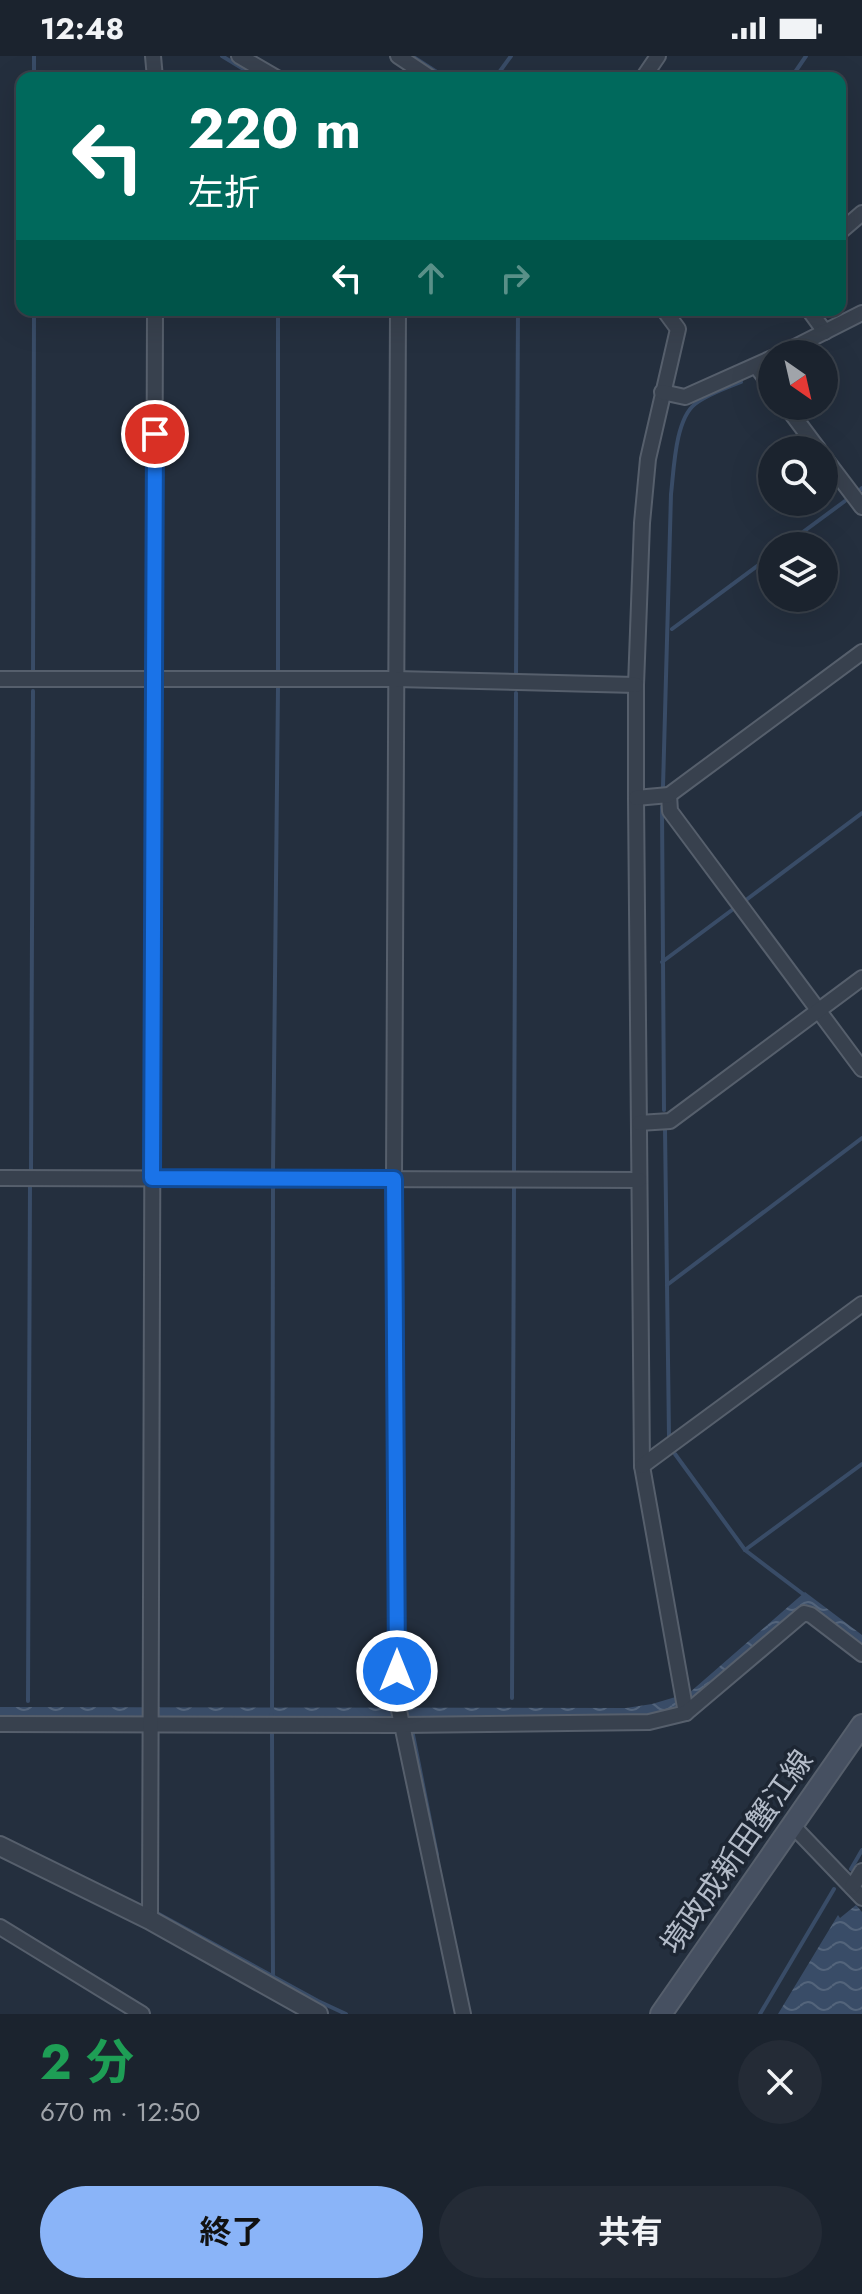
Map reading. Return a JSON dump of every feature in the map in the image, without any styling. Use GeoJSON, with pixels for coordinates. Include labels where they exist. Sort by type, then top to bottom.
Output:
{"type":"FeatureCollection","features":[{"type":"Feature","properties":{"kind":"main road","name":"境政成新田蟹江線"},"geometry":{"type":"LineString","coordinates":[[661,2014],[862,1725]]}},
{"type":"Feature","properties":{"kind":"street"},"geometry":{"type":"LineString","coordinates":[[239,56],[267,72]]}},
{"type":"Feature","properties":{"kind":"street"},"geometry":{"type":"LineString","coordinates":[[398,56],[422,72]]}},
{"type":"Feature","properties":{"kind":"street"},"geometry":{"type":"LineString","coordinates":[[846,227],[862,213]]}},
{"type":"Feature","properties":{"kind":"street"},"geometry":{"type":"LineString","coordinates":[[809,340],[862,313]]}},
{"type":"Feature","properties":{"kind":"street"},"geometry":{"type":"LineString","coordinates":[[150,1920],[155,316]]}},
{"type":"Feature","properties":{"kind":"street"},"geometry":{"type":"LineString","coordinates":[[398,316],[394,1179],[397,1701],[463,2014]]}},
{"type":"Feature","properties":{"kind":"street"},"geometry":{"type":"LineString","coordinates":[[668,316],[678,329],[648,459],[642,523],[636,685],[642,1466],[686,1711]]}},
{"type":"Feature","properties":{"kind":"street"},"geometry":{"type":"LineString","coordinates":[[813,316],[825,332]]}},
{"type":"Feature","properties":{"kind":"street"},"geometry":{"type":"LineString","coordinates":[[662,392],[685,397],[756,366],[758,369]]}},
{"type":"Feature","properties":{"kind":"street"},"geometry":{"type":"LineString","coordinates":[[838,475],[862,507]]}},
{"type":"Feature","properties":{"kind":"street"},"geometry":{"type":"LineString","coordinates":[[636,798],[669,795],[862,652]]}},
{"type":"Feature","properties":{"kind":"street"},"geometry":{"type":"LineString","coordinates":[[0,679],[396,679],[636,685]]}},
{"type":"Feature","properties":{"kind":"street"},"geometry":{"type":"LineString","coordinates":[[669,795],[670,811],[862,1069]]}},
{"type":"Feature","properties":{"kind":"street"},"geometry":{"type":"LineString","coordinates":[[639,1123],[670,1121],[862,978]]}},
{"type":"Feature","properties":{"kind":"street"},"geometry":{"type":"LineString","coordinates":[[0,1178],[639,1180]]}},
{"type":"Feature","properties":{"kind":"street"},"geometry":{"type":"LineString","coordinates":[[642,1466],[862,1304]]}},
{"type":"Feature","properties":{"kind":"street"},"geometry":{"type":"LineString","coordinates":[[0,1724],[649,1722],[686,1711],[804,1613],[811,1615],[862,1654]]}},
{"type":"Feature","properties":{"kind":"street"},"geometry":{"type":"LineString","coordinates":[[793,1826],[857,1892]]}},
{"type":"Feature","properties":{"kind":"street"},"geometry":{"type":"LineString","coordinates":[[0,1846],[150,1920],[318,2014]]}},
{"type":"Feature","properties":{"kind":"street"},"geometry":{"type":"LineString","coordinates":[[857,1892],[862,1871]]}},
{"type":"Feature","properties":{"kind":"street"},"geometry":{"type":"LineString","coordinates":[[0,1927],[142,2014]]}},
{"type":"Feature","properties":{"kind":"water"},"geometry":{"type":"Polygon","coordinates":[[[805,1592],[862,1635],[862,1646],[805,1604],[690,1703],[673,1711],[625,1717],[0,1717],[0,1707],[626,1708],[652,1704],[689,1693],[805,1592]]]}},
{"type":"Feature","properties":{"kind":"water"},"geometry":{"type":"Polygon","coordinates":[[[856,1905],[862,1912],[862,2014],[778,2014],[838,1915],[840,1918],[856,1905]]]}},
{"type":"Feature","properties":{"kind":"waterway"},"geometry":{"type":"LineString","coordinates":[[34,56],[34,72]]}},
{"type":"Feature","properties":{"kind":"waterway"},"geometry":{"type":"LineString","coordinates":[[222,56],[248,72]]}},
{"type":"Feature","properties":{"kind":"waterway"},"geometry":{"type":"LineString","coordinates":[[412,56],[437,72]]}},
{"type":"Feature","properties":{"kind":"waterway"},"geometry":{"type":"LineString","coordinates":[[499,72],[511,56]]}},
{"type":"Feature","properties":{"kind":"waterway"},"geometry":{"type":"LineString","coordinates":[[795,72],[806,56]]}},
{"type":"Feature","properties":{"kind":"waterway"},"geometry":{"type":"LineString","coordinates":[[33,672],[34,316]]}},
{"type":"Feature","properties":{"kind":"waterway"},"geometry":{"type":"LineString","coordinates":[[278,316],[278,675]]}},
{"type":"Feature","properties":{"kind":"waterway"},"geometry":{"type":"LineString","coordinates":[[516,677],[518,316]]}},
{"type":"Feature","properties":{"kind":"waterway"},"geometry":{"type":"LineString","coordinates":[[663,787],[671,494],[679,433],[688,411],[695,404],[741,382]]}},
{"type":"Feature","properties":{"kind":"waterway"},"geometry":{"type":"LineString","coordinates":[[859,491],[862,488]]}},
{"type":"Feature","properties":{"kind":"waterway"},"geometry":{"type":"LineString","coordinates":[[803,532],[845,501]]}},
{"type":"Feature","properties":{"kind":"waterway"},"geometry":{"type":"LineString","coordinates":[[672,629],[758,565]]}},
{"type":"Feature","properties":{"kind":"waterway"},"geometry":{"type":"LineString","coordinates":[[273,1171],[278,688]]}},
{"type":"Feature","properties":{"kind":"waterway"},"geometry":{"type":"LineString","coordinates":[[31,1171],[33,691]]}},
{"type":"Feature","properties":{"kind":"waterway"},"geometry":{"type":"LineString","coordinates":[[514,1173],[516,693]]}},
{"type":"Feature","properties":{"kind":"waterway"},"geometry":{"type":"LineString","coordinates":[[662,807],[664,1110]]}},
{"type":"Feature","properties":{"kind":"waterway"},"geometry":{"type":"LineString","coordinates":[[746,900],[862,813]]}},
{"type":"Feature","properties":{"kind":"waterway"},"geometry":{"type":"LineString","coordinates":[[662,962],[732,910]]}},
{"type":"Feature","properties":{"kind":"waterway"},"geometry":{"type":"LineString","coordinates":[[665,1129],[669,1436]]}},
{"type":"Feature","properties":{"kind":"waterway"},"geometry":{"type":"LineString","coordinates":[[667,1285],[862,1138]]}},
{"type":"Feature","properties":{"kind":"waterway"},"geometry":{"type":"LineString","coordinates":[[28,1701],[30,1183]]}},
{"type":"Feature","properties":{"kind":"waterway"},"geometry":{"type":"LineString","coordinates":[[272,1717],[273,1187]]}},
{"type":"Feature","properties":{"kind":"waterway"},"geometry":{"type":"LineString","coordinates":[[512,1698],[514,1188]]}},
{"type":"Feature","properties":{"kind":"waterway"},"geometry":{"type":"LineString","coordinates":[[675,1454],[745,1550],[803,1594]]}},
{"type":"Feature","properties":{"kind":"waterway"},"geometry":{"type":"LineString","coordinates":[[745,1550],[862,1464]]}},
{"type":"Feature","properties":{"kind":"waterway"},"geometry":{"type":"LineString","coordinates":[[412,1730],[437,1855]]}},
{"type":"Feature","properties":{"kind":"waterway"},"geometry":{"type":"LineString","coordinates":[[272,1734],[273,1977]]}},
{"type":"Feature","properties":{"kind":"waterway"},"geometry":{"type":"LineString","coordinates":[[851,1869],[862,1850]]}},
{"type":"Feature","properties":{"kind":"waterway"},"geometry":{"type":"LineString","coordinates":[[760,2014],[834,1889]]}},
{"type":"Feature","properties":{"kind":"waterway"},"geometry":{"type":"LineString","coordinates":[[155,1912],[346,2014]]}},
{"type":"Feature","properties":{"kind":"route"},"geometry":{"type":"LineString","coordinates":[[155,434],[152,1178],[394,1179],[397,1671]]}}]}
